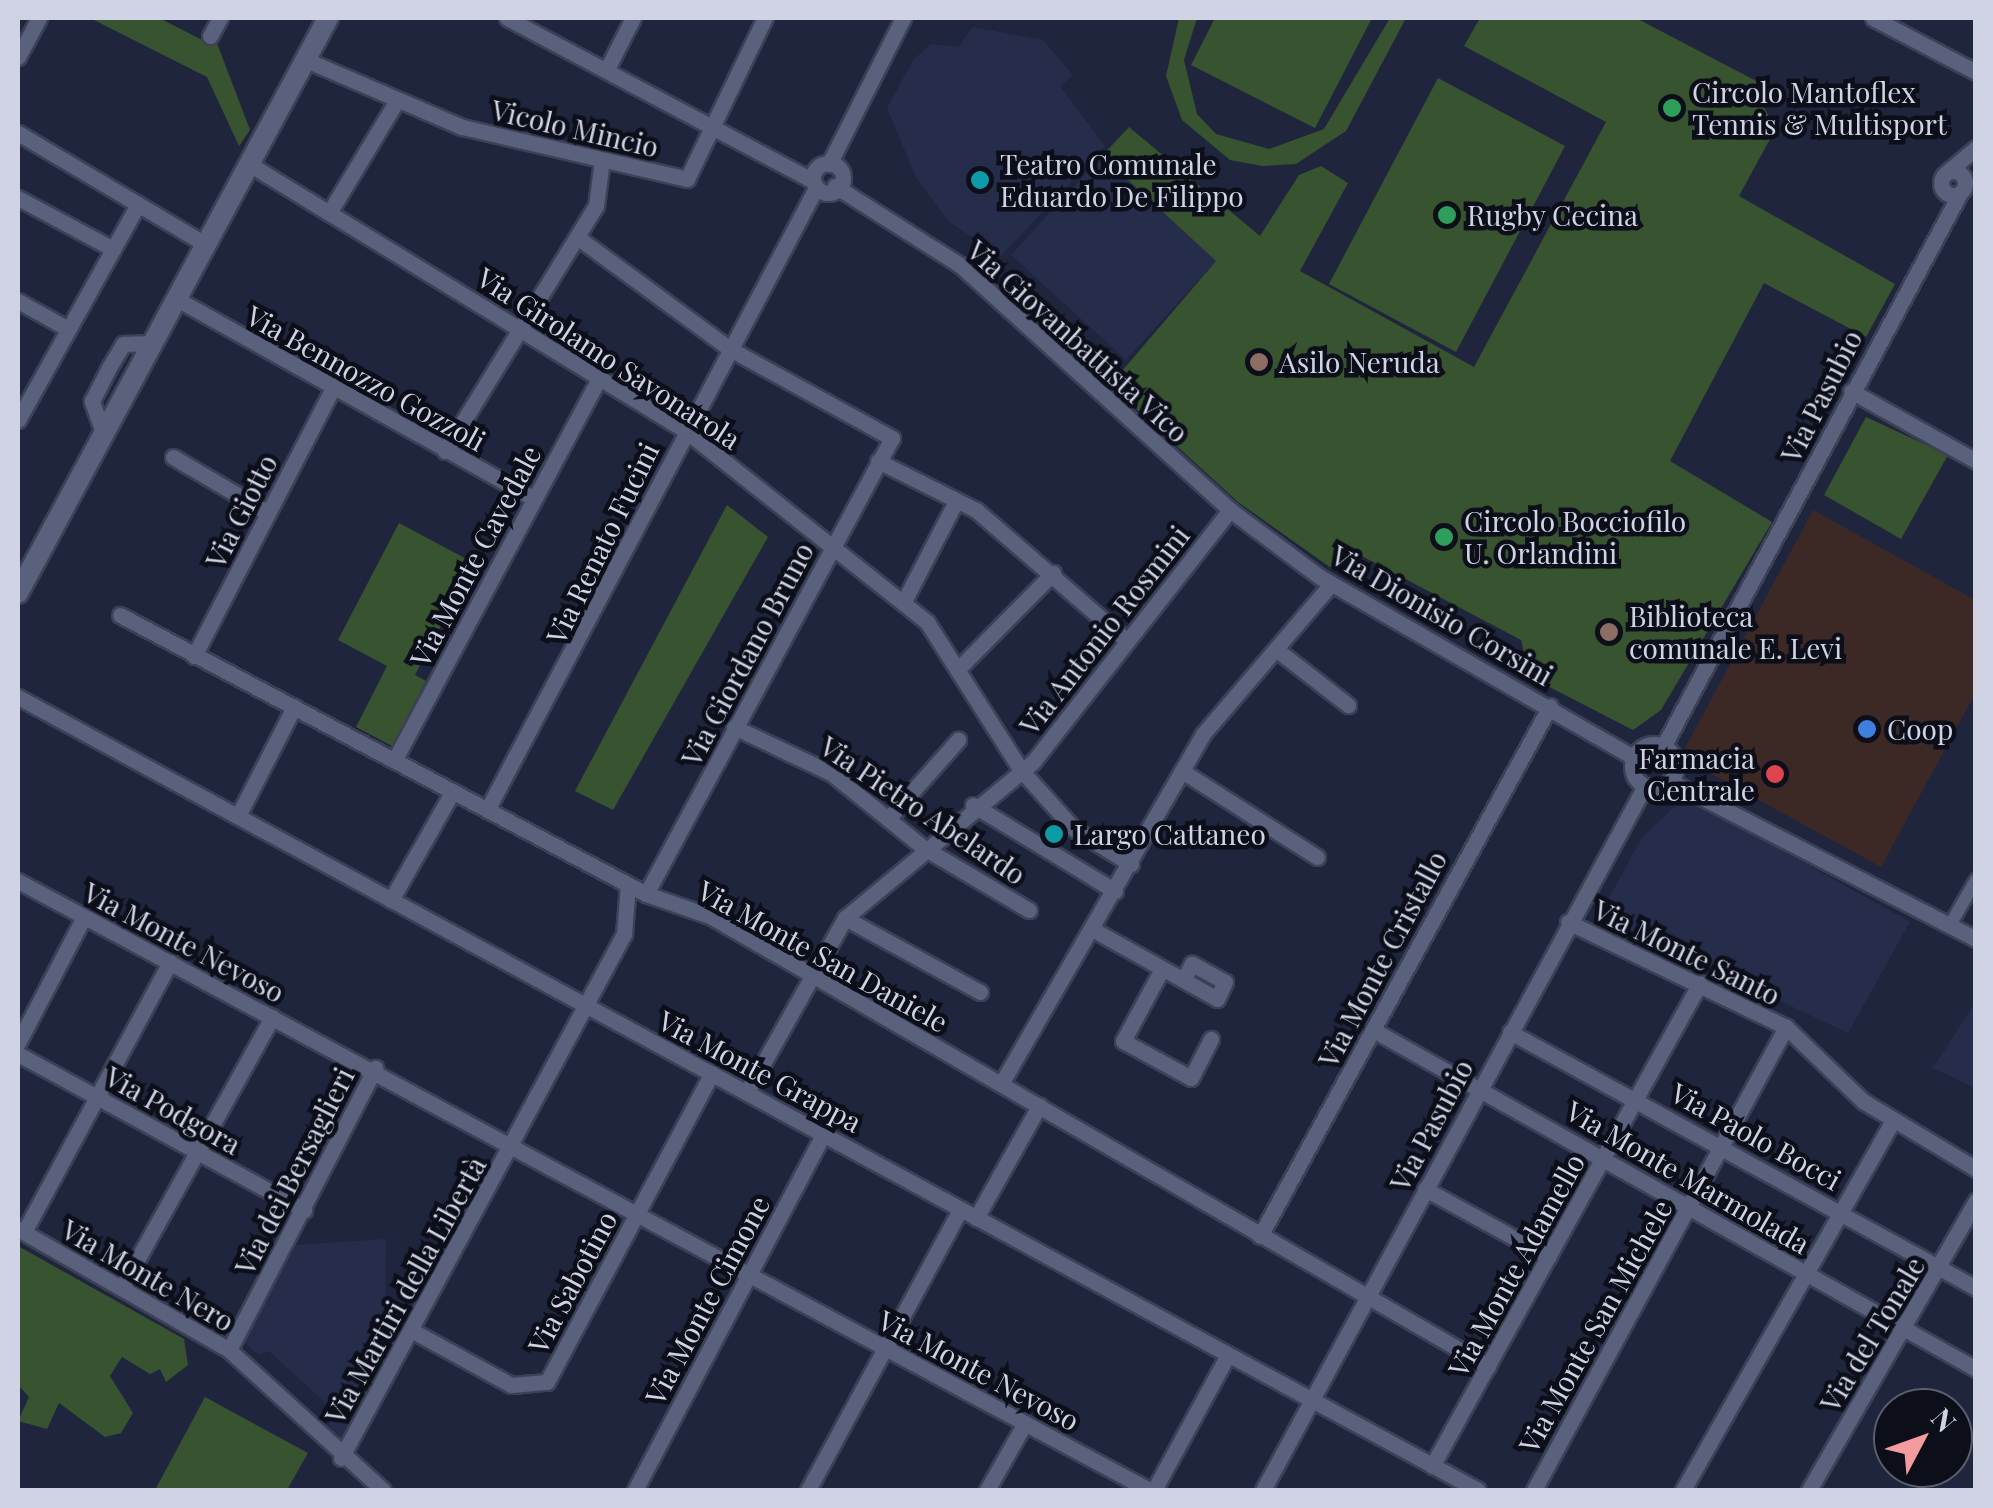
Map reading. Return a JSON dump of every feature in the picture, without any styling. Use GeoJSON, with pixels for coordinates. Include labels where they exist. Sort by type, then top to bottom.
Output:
{"type":"FeatureCollection","features":[{"type":"Feature","properties":{"kind":"street"},"geometry":{"type":"LineString","coordinates":[[18,58],[40,18]]}},
{"type":"Feature","properties":{"kind":"street"},"geometry":{"type":"LineString","coordinates":[[210,36],[220,18]]}},
{"type":"Feature","properties":{"kind":"street"},"geometry":{"type":"LineString","coordinates":[[18,594],[23,568],[103,432],[328,18]]}},
{"type":"Feature","properties":{"kind":"street"},"geometry":{"type":"LineString","coordinates":[[507,18],[710,123],[813,185],[836,186],[846,174],[830,164]]}},
{"type":"Feature","properties":{"kind":"street"},"geometry":{"type":"LineString","coordinates":[[606,69],[633,18]]}},
{"type":"Feature","properties":{"kind":"street"},"geometry":{"type":"LineString","coordinates":[[710,123],[765,18]]}},
{"type":"Feature","properties":{"kind":"street"},"geometry":{"type":"LineString","coordinates":[[813,185],[830,164],[903,18]]}},
{"type":"Feature","properties":{"kind":"street"},"geometry":{"type":"LineString","coordinates":[[1872,18],[1976,72]]}},
{"type":"Feature","properties":{"kind":"street","name":"Vicolo Mincio"},"geometry":{"type":"LineString","coordinates":[[304,60],[396,102],[602,160],[687,179],[710,123]]}},
{"type":"Feature","properties":{"kind":"street"},"geometry":{"type":"LineString","coordinates":[[330,213],[396,102]]}},
{"type":"Feature","properties":{"kind":"street"},"geometry":{"type":"LineString","coordinates":[[18,132],[205,244]]}},
{"type":"Feature","properties":{"kind":"street"},"geometry":{"type":"LineString","coordinates":[[1966,187],[1944,180],[1976,148]]}},
{"type":"Feature","properties":{"kind":"street"},"geometry":{"type":"LineString","coordinates":[[445,451],[596,206],[602,160]]}},
{"type":"Feature","properties":{"kind":"street","name":"Via Girolamo Savonarola"},"geometry":{"type":"LineString","coordinates":[[249,164],[522,326],[686,431],[903,603],[958,668],[1022,770]]}},
{"type":"Feature","properties":{"kind":"street","name":"Via Pasubio"},"geometry":{"type":"LineString","coordinates":[[1664,746],[1936,226],[1966,187],[1976,166]]}},
{"type":"Feature","properties":{"kind":"street","name":"Via Pasubio"},"geometry":{"type":"LineString","coordinates":[[1936,226],[1944,180]]}},
{"type":"Feature","properties":{"kind":"street","name":"Via Renato Fucini"},"geometry":{"type":"LineString","coordinates":[[487,810],[813,185]]}},
{"type":"Feature","properties":{"kind":"street","name":"Via Giovanbattista Vico"},"geometry":{"type":"LineString","coordinates":[[836,186],[960,265],[1230,510]]}},
{"type":"Feature","properties":{"kind":"street"},"geometry":{"type":"LineString","coordinates":[[18,198],[112,249]]}},
{"type":"Feature","properties":{"kind":"street"},"geometry":{"type":"LineString","coordinates":[[18,420],[138,204]]}},
{"type":"Feature","properties":{"kind":"street"},"geometry":{"type":"LineString","coordinates":[[576,236],[730,348]]}},
{"type":"Feature","properties":{"kind":"street","name":"Via Bennozzo Gozzoli"},"geometry":{"type":"LineString","coordinates":[[175,298],[332,390],[534,499]]}},
{"type":"Feature","properties":{"kind":"street"},"geometry":{"type":"LineString","coordinates":[[18,301],[68,330]]}},
{"type":"Feature","properties":{"kind":"street","name":"Via Giordano Bruno"},"geometry":{"type":"LineString","coordinates":[[646,894],[892,438],[730,348]]}},
{"type":"Feature","properties":{"kind":"street","name":"Via Monte Cavedale"},"geometry":{"type":"LineString","coordinates":[[395,759],[600,376]]}},
{"type":"Feature","properties":{"kind":"street","name":"Via Giotto"},"geometry":{"type":"LineString","coordinates":[[194,656],[332,390]]}},
{"type":"Feature","properties":{"kind":"street"},"geometry":{"type":"LineString","coordinates":[[1851,392],[1976,461]]}},
{"type":"Feature","properties":{"kind":"street"},"geometry":{"type":"LineString","coordinates":[[174,456],[268,513]]}},
{"type":"Feature","properties":{"kind":"street"},"geometry":{"type":"LineString","coordinates":[[878,461],[956,500],[1053,573],[1126,640]]}},
{"type":"Feature","properties":{"kind":"street"},"geometry":{"type":"LineString","coordinates":[[903,603],[956,500]]}},
{"type":"Feature","properties":{"kind":"street","name":"Via Dionisio Corsini"},"geometry":{"type":"LineString","coordinates":[[1230,510],[1332,584],[1634,757]]}},
{"type":"Feature","properties":{"kind":"street","name":"Via Antonio Rosmini"},"geometry":{"type":"LineString","coordinates":[[748,1092],[845,918],[973,805],[1022,770],[1230,510]]}},
{"type":"Feature","properties":{"kind":"street"},"geometry":{"type":"LineString","coordinates":[[958,668],[1053,573]]}},
{"type":"Feature","properties":{"kind":"street"},"geometry":{"type":"LineString","coordinates":[[1001,1084],[1203,734],[1332,584]]}},
{"type":"Feature","properties":{"kind":"street","name":"Via Monte San Daniele"},"geometry":{"type":"LineString","coordinates":[[120,616],[646,894],[710,916],[1366,1300],[1488,1366]]}},
{"type":"Feature","properties":{"kind":"street"},"geometry":{"type":"LineString","coordinates":[[1278,650],[1348,706]]}},
{"type":"Feature","properties":{"kind":"street","name":"Via Monte Grappa"},"geometry":{"type":"LineString","coordinates":[[18,697],[1478,1490]]}},
{"type":"Feature","properties":{"kind":"street","name":"Via Monte Cristallo"},"geometry":{"type":"LineString","coordinates":[[1260,1236],[1550,706]]}},
{"type":"Feature","properties":{"kind":"street"},"geometry":{"type":"LineString","coordinates":[[238,816],[294,707]]}},
{"type":"Feature","properties":{"kind":"street","name":"Via Pietro Abelardo"},"geometry":{"type":"LineString","coordinates":[[734,728],[831,772],[924,848],[1029,910]]}},
{"type":"Feature","properties":{"kind":"street"},"geometry":{"type":"LineString","coordinates":[[888,819],[958,740]]}},
{"type":"Feature","properties":{"kind":"street"},"geometry":{"type":"LineString","coordinates":[[1673,774],[1645,786],[1634,757],[1664,746],[1673,774],[1976,939]]}},
{"type":"Feature","properties":{"kind":"street"},"geometry":{"type":"LineString","coordinates":[[1022,770],[1074,829],[1130,864]]}},
{"type":"Feature","properties":{"kind":"street"},"geometry":{"type":"LineString","coordinates":[[1182,771],[1318,857]]}},
{"type":"Feature","properties":{"kind":"street","name":"Via Pasubio"},"geometry":{"type":"LineString","coordinates":[[1264,1490],[1645,786]]}},
{"type":"Feature","properties":{"kind":"street"},"geometry":{"type":"LineString","coordinates":[[391,900],[453,791]]}},
{"type":"Feature","properties":{"kind":"street"},"geometry":{"type":"LineString","coordinates":[[973,805],[1115,890]]}},
{"type":"Feature","properties":{"kind":"street","name":"Via Monte Nevoso"},"geometry":{"type":"LineString","coordinates":[[18,880],[1152,1490]]}},
{"type":"Feature","properties":{"kind":"street"},"geometry":{"type":"LineString","coordinates":[[1950,924],[1976,880]]}},
{"type":"Feature","properties":{"kind":"street","name":"Via Martiri della Libertà"},"geometry":{"type":"LineString","coordinates":[[341,1458],[624,934],[628,884]]}},
{"type":"Feature","properties":{"kind":"street"},"geometry":{"type":"LineString","coordinates":[[18,1043],[84,917]]}},
{"type":"Feature","properties":{"kind":"street"},"geometry":{"type":"LineString","coordinates":[[845,918],[980,992]]}},
{"type":"Feature","properties":{"kind":"street","name":"Via Monte Santo"},"geometry":{"type":"LineString","coordinates":[[1568,922],[1786,1027],[1894,1120],[1976,1169]]}},
{"type":"Feature","properties":{"kind":"street"},"geometry":{"type":"LineString","coordinates":[[1092,929],[1183,980]]}},
{"type":"Feature","properties":{"kind":"street"},"geometry":{"type":"LineString","coordinates":[[20,1231],[170,962]]}},
{"type":"Feature","properties":{"kind":"street"},"geometry":{"type":"LineString","coordinates":[[1162,968],[1123,1041],[1190,1078],[1211,1040]]}},
{"type":"Feature","properties":{"kind":"street","name":"Via Monte Adamello"},"geometry":{"type":"LineString","coordinates":[[1432,1466],[1700,983]]}},
{"type":"Feature","properties":{"kind":"street"},"geometry":{"type":"LineString","coordinates":[[122,1286],[272,1018]]}},
{"type":"Feature","properties":{"kind":"street","name":"Via Monte San Michele"},"geometry":{"type":"LineString","coordinates":[[1534,1490],[1786,1027]]}},
{"type":"Feature","properties":{"kind":"street","name":"Via Monte Marmolada"},"geometry":{"type":"LineString","coordinates":[[1374,1031],[1605,1156],[1976,1369]]}},
{"type":"Feature","properties":{"kind":"street","name":"Via Paolo Bocci"},"geometry":{"type":"LineString","coordinates":[[1510,1032],[1976,1288]]}},
{"type":"Feature","properties":{"kind":"street","name":"Via Podgora"},"geometry":{"type":"LineString","coordinates":[[18,1054],[304,1210]]}},
{"type":"Feature","properties":{"kind":"street","name":"Via dei Bersaglieri"},"geometry":{"type":"LineString","coordinates":[[229,1350],[373,1072]]}},
{"type":"Feature","properties":{"kind":"street","name":"Via Sabotino"},"geometry":{"type":"LineString","coordinates":[[411,1330],[511,1385],[548,1382],[712,1073]]}},
{"type":"Feature","properties":{"kind":"street"},"geometry":{"type":"LineString","coordinates":[[976,1218],[1039,1106]]}},
{"type":"Feature","properties":{"kind":"street"},"geometry":{"type":"LineString","coordinates":[[1683,1490],[1803,1270],[1894,1120]]}},
{"type":"Feature","properties":{"kind":"street","name":"Via Monte Cimone"},"geometry":{"type":"LineString","coordinates":[[635,1490],[824,1133]]}},
{"type":"Feature","properties":{"kind":"street"},"geometry":{"type":"LineString","coordinates":[[1425,1189],[1549,1257]]}},
{"type":"Feature","properties":{"kind":"street","name":"Via del Tonale"},"geometry":{"type":"LineString","coordinates":[[1809,1490],[1976,1202]]}},
{"type":"Feature","properties":{"kind":"street"},"geometry":{"type":"LineString","coordinates":[[808,1490],[960,1210]]}},
{"type":"Feature","properties":{"kind":"street","name":"Via Monte Nero"},"geometry":{"type":"LineString","coordinates":[[20,1231],[229,1350],[341,1458],[383,1490]]}},
{"type":"Feature","properties":{"kind":"street"},"geometry":{"type":"LineString","coordinates":[[1152,1490],[1228,1355]]}},
{"type":"Feature","properties":{"kind":"street"},"geometry":{"type":"LineString","coordinates":[[988,1490],[1025,1423]]}},
{"type":"Feature","properties":{"kind":"shaded area"},"geometry":{"type":"Polygon","coordinates":[[[972,27],[1043,40],[1073,75],[1060,86],[1105,146],[1001,256],[949,222],[916,177],[887,108],[913,60],[931,44],[959,47],[972,27]]]}},
{"type":"Feature","properties":{"kind":"shaded area"},"geometry":{"type":"Polygon","coordinates":[[[1102,156],[1216,261],[1126,360],[1011,255],[1102,156]]]}},
{"type":"Feature","properties":{"kind":"shaded area"},"geometry":{"type":"Polygon","coordinates":[[[1813,510],[1975,600],[1975,694],[1881,867],[1706,771],[1685,748],[1813,510]]]}},
{"type":"Feature","properties":{"kind":"shaded area"},"geometry":{"type":"Polygon","coordinates":[[[1685,796],[1910,922],[1848,1033],[1599,916],[1641,839],[1685,796]]]}},
{"type":"Feature","properties":{"kind":"shaded area"},"geometry":{"type":"Polygon","coordinates":[[[1975,1003],[1976,1088],[1933,1068],[1975,1003]]]}},
{"type":"Feature","properties":{"kind":"shaded area"},"geometry":{"type":"Polygon","coordinates":[[[386,1239],[385,1306],[401,1304],[404,1317],[342,1440],[329,1426],[333,1410],[269,1351],[259,1355],[244,1342],[296,1245],[386,1239]]]}},
{"type":"Feature","properties":{"kind":"green space"},"geometry":{"type":"Polygon","coordinates":[[[90,18],[159,18],[210,44],[215,38],[250,130],[239,146],[207,77],[90,18]]]}},
{"type":"Feature","properties":{"kind":"green space"},"geometry":{"type":"Polygon","coordinates":[[[1179,18],[1197,18],[1184,60],[1197,114],[1216,134],[1269,149],[1324,129],[1390,18],[1406,18],[1346,131],[1296,164],[1262,166],[1230,160],[1182,120],[1166,76],[1179,18]]]}},
{"type":"Feature","properties":{"kind":"green space"},"geometry":{"type":"Polygon","coordinates":[[[1215,18],[1372,18],[1315,128],[1191,65],[1215,18]]]}},
{"type":"Feature","properties":{"kind":"green space"},"geometry":{"type":"Polygon","coordinates":[[[1480,18],[1636,18],[1760,83],[1756,94],[1776,128],[1739,196],[1895,284],[1866,337],[1764,283],[1670,461],[1772,522],[1661,710],[1633,730],[1530,677],[1521,640],[1358,554],[1334,570],[1238,502],[1110,385],[1216,261],[1102,156],[1129,127],[1260,236],[1299,175],[1321,166],[1348,183],[1300,271],[1474,367],[1606,122],[1464,46],[1480,18]]]}},
{"type":"Feature","properties":{"kind":"green space","name":"Rugby Cecina"},"geometry":{"type":"Polygon","coordinates":[[[1438,78],[1565,146],[1456,352],[1329,284],[1438,78]]]}},
{"type":"Feature","properties":{"kind":"green space"},"geometry":{"type":"Polygon","coordinates":[[[1866,417],[1948,455],[1901,539],[1824,495],[1866,417]]]}},
{"type":"Feature","properties":{"kind":"green space"},"geometry":{"type":"Polygon","coordinates":[[[727,505],[768,537],[613,810],[575,791],[727,505]]]}},
{"type":"Feature","properties":{"kind":"green space"},"geometry":{"type":"Polygon","coordinates":[[[399,523],[474,563],[415,675],[426,681],[392,746],[356,727],[387,666],[338,640],[399,523]]]}},
{"type":"Feature","properties":{"kind":"green space"},"geometry":{"type":"Polygon","coordinates":[[[18,1246],[184,1339],[188,1365],[166,1382],[160,1369],[150,1374],[122,1357],[110,1376],[133,1413],[121,1433],[105,1437],[59,1403],[47,1429],[18,1421],[29,1397],[18,1385],[18,1246]]]}},
{"type":"Feature","properties":{"kind":"green space"},"geometry":{"type":"Polygon","coordinates":[[[205,1397],[308,1453],[287,1490],[155,1490],[205,1397]]]}},
{"type":"Feature","properties":{"kind":"place","name":"Circolo Mantoflex Tennis & Multisport"},"geometry":{"type":"Point","coordinates":[1672,108]}},
{"type":"Feature","properties":{"kind":"place","name":"Teatro Comunale Eduardo De Filippo"},"geometry":{"type":"Point","coordinates":[980,180]}},
{"type":"Feature","properties":{"kind":"place","name":"Rugby Cecina"},"geometry":{"type":"Point","coordinates":[1447,215]}},
{"type":"Feature","properties":{"kind":"place","name":"Asilo Neruda"},"geometry":{"type":"Point","coordinates":[1259,362]}},
{"type":"Feature","properties":{"kind":"place","name":"Circolo Bocciofilo U. Orlandini"},"geometry":{"type":"Point","coordinates":[1444,537]}},
{"type":"Feature","properties":{"kind":"place","name":"Biblioteca comunale E. Levi"},"geometry":{"type":"Point","coordinates":[1609,632]}},
{"type":"Feature","properties":{"kind":"place","name":"Coop"},"geometry":{"type":"Point","coordinates":[1867,729]}},
{"type":"Feature","properties":{"kind":"place","name":"Farmacia Centrale"},"geometry":{"type":"Point","coordinates":[1775,774]}},
{"type":"Feature","properties":{"kind":"place","name":"Largo Cattaneo"},"geometry":{"type":"Point","coordinates":[1054,834]}}]}
